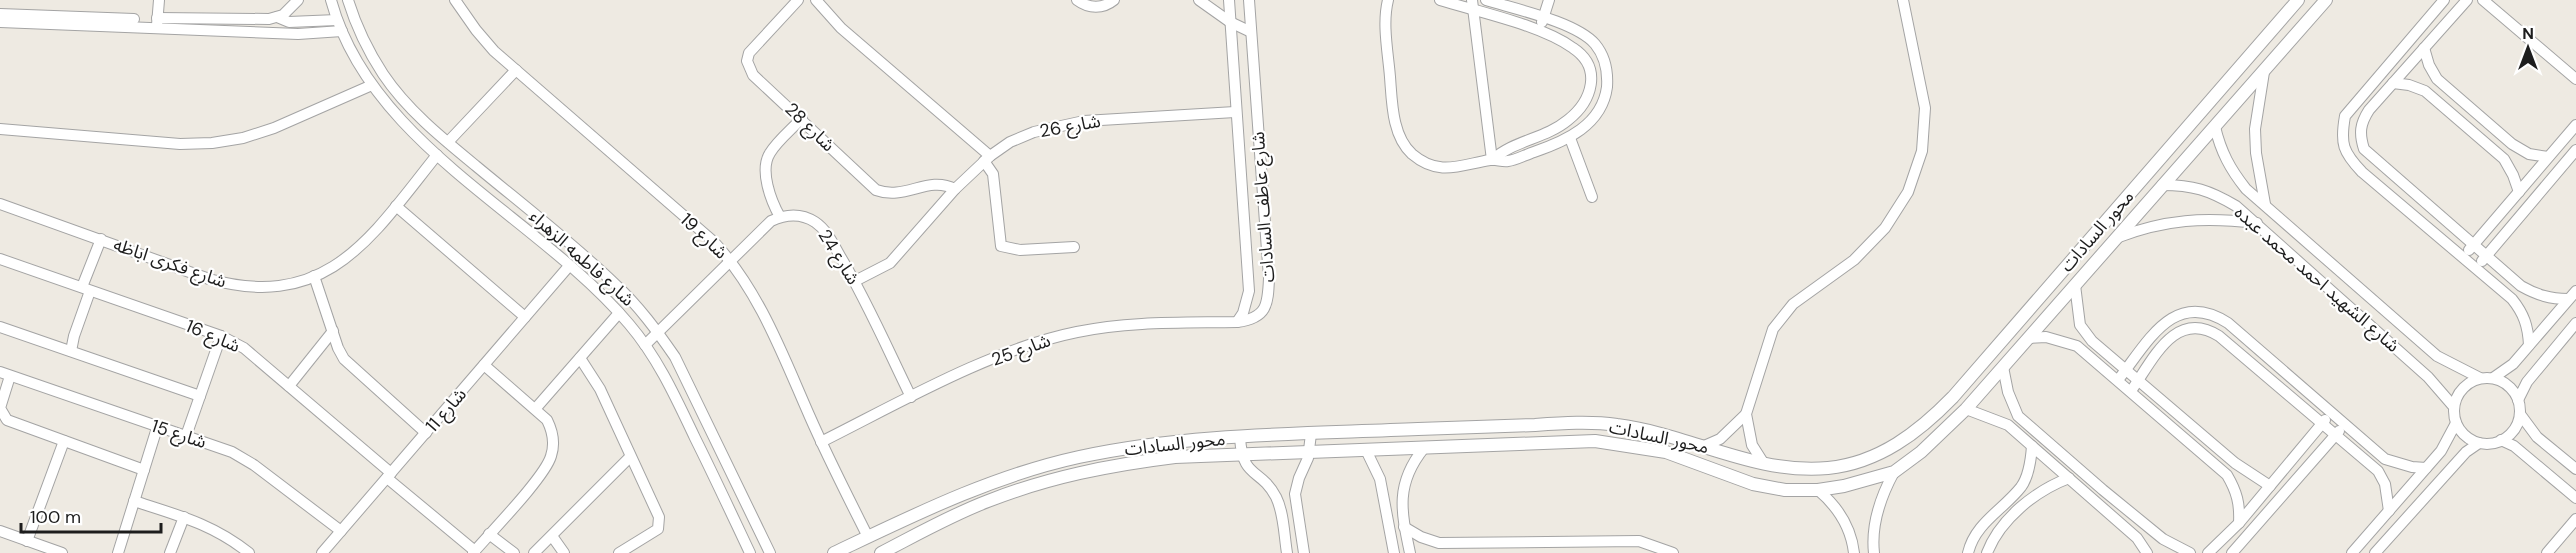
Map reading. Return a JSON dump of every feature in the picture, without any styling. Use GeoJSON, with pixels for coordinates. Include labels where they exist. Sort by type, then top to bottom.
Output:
{"type":"FeatureCollection","features":[{"type":"Feature","properties":{"kind":"street"},"geometry":{"type":"LineString","coordinates":[[157,24],[159,0]]}},
{"type":"Feature","properties":{"kind":"street"},"geometry":{"type":"LineString","coordinates":[[277,17],[289,10],[298,0]]}},
{"type":"Feature","properties":{"kind":"street","name":"شارع فاطمه الزهراء"},"geometry":{"type":"LineString","coordinates":[[331,0],[342,31],[372,85],[409,129],[569,266],[619,313],[645,345],[671,386],[750,553]]}},
{"type":"Feature","properties":{"kind":"street","name":"شارع فاطمه الزهراء"},"geometry":{"type":"LineString","coordinates":[[348,0],[370,54],[413,110],[615,284],[658,332],[675,357],[770,553]]}},
{"type":"Feature","properties":{"kind":"street","name":"شارع 19"},"geometry":{"type":"LineString","coordinates":[[455,0],[476,30],[516,70],[714,242],[732,262],[765,315],[821,442],[868,537]]}},
{"type":"Feature","properties":{"kind":"street","name":"شارع 28"},"geometry":{"type":"LineString","coordinates":[[798,0],[754,47],[747,61],[753,75],[802,118],[876,190],[897,195],[939,184],[955,189]]}},
{"type":"Feature","properties":{"kind":"street"},"geometry":{"type":"LineString","coordinates":[[816,0],[841,28],[987,159],[993,174],[1001,246],[1020,250],[1074,247]]}},
{"type":"Feature","properties":{"kind":"street"},"geometry":{"type":"LineString","coordinates":[[1077,0],[1091,7],[1102,6],[1114,0]]}},
{"type":"Feature","properties":{"kind":"street"},"geometry":{"type":"LineString","coordinates":[[1199,0],[1230,22],[1250,31]]}},
{"type":"Feature","properties":{"kind":"street"},"geometry":{"type":"LineString","coordinates":[[1228,0],[1249,13]]}},
{"type":"Feature","properties":{"kind":"street","name":"شارع عاطف السادات"},"geometry":{"type":"LineString","coordinates":[[1228,0],[1249,291],[1243,313],[1237,322]]}},
{"type":"Feature","properties":{"kind":"street","name":"شارع عاطف السادات"},"geometry":{"type":"LineString","coordinates":[[1237,322],[1259,315],[1267,306],[1269,295],[1249,0]]}},
{"type":"Feature","properties":{"kind":"street"},"geometry":{"type":"LineString","coordinates":[[1388,0],[1386,20],[1393,111],[1399,133],[1411,153],[1431,165],[1454,169],[1492,160],[1507,161],[1570,138],[1589,124],[1606,94],[1608,76],[1604,59],[1594,44],[1581,32],[1544,17],[1486,0]]}},
{"type":"Feature","properties":{"kind":"street"},"geometry":{"type":"LineString","coordinates":[[1440,0],[1473,5],[1539,31],[1574,48],[1584,58],[1590,72],[1591,87],[1587,100],[1573,116],[1556,129],[1503,149],[1492,160]]}},
{"type":"Feature","properties":{"kind":"street"},"geometry":{"type":"LineString","coordinates":[[1539,31],[1550,0]]}},
{"type":"Feature","properties":{"kind":"street"},"geometry":{"type":"LineString","coordinates":[[1704,446],[1720,439],[1746,414],[1773,329],[1792,304],[1854,260],[1885,228],[1908,192],[1922,151],[1925,108],[1903,0]]}},
{"type":"Feature","properties":{"kind":"street","name":"محور السادات"},"geometry":{"type":"LineString","coordinates":[[834,553],[982,485],[1040,467],[1122,449],[1240,438],[1558,424],[1617,424],[1764,464],[1797,470],[1833,467],[1867,458],[1899,443],[1928,423],[2298,0]]}},
{"type":"Feature","properties":{"kind":"street","name":"محور السادات"},"geometry":{"type":"LineString","coordinates":[[881,553],[986,501],[1060,476],[1122,463],[1175,457],[1559,441],[1630,445],[1665,452],[1753,484],[1785,490],[1818,490],[1860,482],[1894,472],[1946,431],[1966,410],[2326,0]]}},
{"type":"Feature","properties":{"kind":"street"},"geometry":{"type":"LineString","coordinates":[[2444,0],[2345,117],[2342,137],[2348,157],[2362,172],[2512,299],[2522,312],[2528,328],[2529,345]]}},
{"type":"Feature","properties":{"kind":"street"},"geometry":{"type":"LineString","coordinates":[[2467,0],[2393,83],[2362,122],[2360,135],[2364,149],[2521,286],[2535,294],[2552,299],[2572,295]]}},
{"type":"Feature","properties":{"kind":"street"},"geometry":{"type":"LineString","coordinates":[[2486,1],[2576,80]]}},
{"type":"Feature","properties":{"kind":"street"},"geometry":{"type":"LineString","coordinates":[[1473,5],[1492,160]]}},
{"type":"Feature","properties":{"kind":"street"},"geometry":{"type":"LineString","coordinates":[[0,14],[134,19]]}},
{"type":"Feature","properties":{"kind":"street"},"geometry":{"type":"LineString","coordinates":[[157,24],[277,17],[289,22],[337,20]]}},
{"type":"Feature","properties":{"kind":"street"},"geometry":{"type":"LineString","coordinates":[[0,22],[157,24],[298,34],[342,31]]}},
{"type":"Feature","properties":{"kind":"street"},"geometry":{"type":"LineString","coordinates":[[2258,46],[2274,60]]}},
{"type":"Feature","properties":{"kind":"street"},"geometry":{"type":"LineString","coordinates":[[2424,48],[2429,65],[2437,79],[2512,144],[2529,154],[2548,157]]}},
{"type":"Feature","properties":{"kind":"street"},"geometry":{"type":"LineString","coordinates":[[437,154],[516,70]]}},
{"type":"Feature","properties":{"kind":"street"},"geometry":{"type":"LineString","coordinates":[[2264,72],[2255,129],[2256,153],[2265,204]]}},
{"type":"Feature","properties":{"kind":"street"},"geometry":{"type":"LineString","coordinates":[[2393,83],[2409,85],[2425,91],[2504,159],[2513,175],[2518,192]]}},
{"type":"Feature","properties":{"kind":"street"},"geometry":{"type":"LineString","coordinates":[[0,129],[180,144],[212,143],[243,138],[274,128],[372,85]]}},
{"type":"Feature","properties":{"kind":"street","name":"شارع 26"},"geometry":{"type":"LineString","coordinates":[[855,281],[890,263],[955,189],[987,159],[1010,142],[1058,125],[1235,112]]}},
{"type":"Feature","properties":{"kind":"street"},"geometry":{"type":"LineString","coordinates":[[645,345],[732,262],[771,221],[780,217],[771,197],[766,163],[770,154],[802,118]]}},
{"type":"Feature","properties":{"kind":"street"},"geometry":{"type":"LineString","coordinates":[[2463,257],[2576,125]]}},
{"type":"Feature","properties":{"kind":"street","name":"شارع الشهيد احمد محمد عبده"},"geometry":{"type":"LineString","coordinates":[[2215,127],[2220,148],[2231,170],[2246,189],[2437,356],[2480,378]]}},
{"type":"Feature","properties":{"kind":"street"},"geometry":{"type":"LineString","coordinates":[[1570,138],[1592,197]]}},
{"type":"Feature","properties":{"kind":"street"},"geometry":{"type":"LineString","coordinates":[[437,154],[448,142]]}},
{"type":"Feature","properties":{"kind":"street"},"geometry":{"type":"LineString","coordinates":[[2476,268],[2576,150]]}},
{"type":"Feature","properties":{"kind":"street","name":"شارع فكرى اباظه"},"geometry":{"type":"LineString","coordinates":[[0,204],[232,285],[275,286],[314,276],[337,265],[356,252],[437,154]]}},
{"type":"Feature","properties":{"kind":"street","name":"شارع الشهيد احمد محمد عبده"},"geometry":{"type":"LineString","coordinates":[[2162,185],[2188,185],[2213,192],[2236,206],[2428,377],[2454,406]]}},
{"type":"Feature","properties":{"kind":"street"},"geometry":{"type":"LineString","coordinates":[[2125,199],[2140,211]]}},
{"type":"Feature","properties":{"kind":"street"},"geometry":{"type":"LineString","coordinates":[[396,206],[525,317]]}},
{"type":"Feature","properties":{"kind":"street","name":"شارع 24"},"geometry":{"type":"LineString","coordinates":[[780,217],[797,215],[814,221],[821,227],[855,281],[911,397]]}},
{"type":"Feature","properties":{"kind":"street"},"geometry":{"type":"LineString","coordinates":[[2116,238],[2149,226],[2185,220],[2221,219],[2257,223]]}},
{"type":"Feature","properties":{"kind":"street"},"geometry":{"type":"LineString","coordinates":[[71,351],[101,239]]}},
{"type":"Feature","properties":{"kind":"street","name":"شارع 16"},"geometry":{"type":"LineString","coordinates":[[0,259],[221,336],[244,348],[474,552]]}},
{"type":"Feature","properties":{"kind":"street","name":"شارع 11"},"geometry":{"type":"LineString","coordinates":[[322,553],[569,266]]}},
{"type":"Feature","properties":{"kind":"street"},"geometry":{"type":"LineString","coordinates":[[314,276],[344,359],[426,433]]}},
{"type":"Feature","properties":{"kind":"street"},"geometry":{"type":"LineString","coordinates":[[2075,285],[2080,325],[2086,336],[2235,464],[2270,486]]}},
{"type":"Feature","properties":{"kind":"street"},"geometry":{"type":"LineString","coordinates":[[2493,378],[2513,364],[2572,295]]}},
{"type":"Feature","properties":{"kind":"street"},"geometry":{"type":"LineString","coordinates":[[2118,380],[2161,326],[2180,314],[2202,311],[2216,315],[2229,323],[2385,459],[2398,464],[2426,468]]}},
{"type":"Feature","properties":{"kind":"street"},"geometry":{"type":"LineString","coordinates":[[536,408],[619,313]]}},
{"type":"Feature","properties":{"kind":"street","name":"شارع 25"},"geometry":{"type":"LineString","coordinates":[[821,442],[997,357],[1050,338],[1077,332],[1141,324],[1237,322]]}},
{"type":"Feature","properties":{"kind":"street"},"geometry":{"type":"LineString","coordinates":[[2518,400],[2527,382],[2576,322]]}},
{"type":"Feature","properties":{"kind":"street"},"geometry":{"type":"LineString","coordinates":[[2131,391],[2169,338],[2181,330],[2194,326],[2208,328],[2378,471],[2389,497],[2389,511]]}},
{"type":"Feature","properties":{"kind":"street"},"geometry":{"type":"LineString","coordinates":[[0,327],[200,396]]}},
{"type":"Feature","properties":{"kind":"street"},"geometry":{"type":"LineString","coordinates":[[289,386],[333,332]]}},
{"type":"Feature","properties":{"kind":"street"},"geometry":{"type":"LineString","coordinates":[[186,436],[221,336]]}},
{"type":"Feature","properties":{"kind":"street"},"geometry":{"type":"LineString","coordinates":[[2029,338],[2046,337],[2077,346],[2227,475],[2236,490],[2240,506],[2239,523]]}},
{"type":"Feature","properties":{"kind":"street"},"geometry":{"type":"LineString","coordinates":[[580,358],[600,389],[660,517],[660,523],[653,534],[619,553]]}},
{"type":"Feature","properties":{"kind":"street"},"geometry":{"type":"LineString","coordinates":[[474,552],[544,471],[552,456],[551,429],[547,420],[536,408],[484,365]]}},
{"type":"Feature","properties":{"kind":"street"},"geometry":{"type":"LineString","coordinates":[[2003,367],[2008,392],[2018,416],[2163,539],[2190,553]]}},
{"type":"Feature","properties":{"kind":"street"},"geometry":{"type":"LineString","coordinates":[[5,374],[1,401],[2,415],[7,420],[144,470]]}},
{"type":"Feature","properties":{"kind":"street","name":"شارع 15"},"geometry":{"type":"LineString","coordinates":[[5,374],[232,452],[254,465],[340,531]]}},
{"type":"Feature","properties":{"kind":"street"},"geometry":{"type":"LineString","coordinates":[[2480,378],[2493,378],[2508,386],[2518,400],[2520,414],[2517,425],[2510,434],[2501,440],[2486,444],[2469,439],[2456,423],[2454,406],[2463,388],[2480,378]]}},
{"type":"Feature","properties":{"kind":"street"},"geometry":{"type":"LineString","coordinates":[[1966,410],[2008,425],[2137,538],[2147,553]]}},
{"type":"Feature","properties":{"kind":"street"},"geometry":{"type":"LineString","coordinates":[[2208,553],[2239,523],[2331,412]]}},
{"type":"Feature","properties":{"kind":"street"},"geometry":{"type":"LineString","coordinates":[[1746,414],[1752,445],[1764,464]]}},
{"type":"Feature","properties":{"kind":"street"},"geometry":{"type":"LineString","coordinates":[[2520,414],[2537,436],[2574,465]]}},
{"type":"Feature","properties":{"kind":"street"},"geometry":{"type":"LineString","coordinates":[[2352,553],[2441,451],[2456,423]]}},
{"type":"Feature","properties":{"kind":"street"},"geometry":{"type":"LineString","coordinates":[[2232,553],[2345,424]]}},
{"type":"Feature","properties":{"kind":"street"},"geometry":{"type":"LineString","coordinates":[[118,553],[158,428]]}},
{"type":"Feature","properties":{"kind":"street"},"geometry":{"type":"LineString","coordinates":[[1304,553],[1295,494],[1310,451],[1311,434]]}},
{"type":"Feature","properties":{"kind":"street"},"geometry":{"type":"LineString","coordinates":[[1240,438],[1242,455],[1248,467],[1266,482],[1277,500],[1285,552]]}},
{"type":"Feature","properties":{"kind":"street"},"geometry":{"type":"LineString","coordinates":[[2501,440],[2514,446],[2576,498]]}},
{"type":"Feature","properties":{"kind":"street"},"geometry":{"type":"LineString","coordinates":[[27,541],[64,441]]}},
{"type":"Feature","properties":{"kind":"street"},"geometry":{"type":"LineString","coordinates":[[2375,553],[2466,452],[2479,442]]}},
{"type":"Feature","properties":{"kind":"street"},"geometry":{"type":"LineString","coordinates":[[1968,553],[1979,528],[2021,487],[2031,460],[2032,446]]}},
{"type":"Feature","properties":{"kind":"street"},"geometry":{"type":"LineString","coordinates":[[1410,553],[1404,527],[1401,496],[1405,478],[1413,462],[1424,448]]}},
{"type":"Feature","properties":{"kind":"street"},"geometry":{"type":"LineString","coordinates":[[1366,450],[1380,479],[1394,553]]}},
{"type":"Feature","properties":{"kind":"street"},"geometry":{"type":"LineString","coordinates":[[2052,463],[2061,453]]}},
{"type":"Feature","properties":{"kind":"street"},"geometry":{"type":"LineString","coordinates":[[534,553],[630,457]]}},
{"type":"Feature","properties":{"kind":"street"},"geometry":{"type":"LineString","coordinates":[[1874,553],[1877,515],[1886,486],[1894,472]]}},
{"type":"Feature","properties":{"kind":"street"},"geometry":{"type":"LineString","coordinates":[[1987,553],[2003,525],[2031,499],[2069,478]]}},
{"type":"Feature","properties":{"kind":"street"},"geometry":{"type":"LineString","coordinates":[[1818,490],[1829,499],[1845,521],[1854,553]]}},
{"type":"Feature","properties":{"kind":"street"},"geometry":{"type":"LineString","coordinates":[[134,501],[216,529],[249,553]]}},
{"type":"Feature","properties":{"kind":"street"},"geometry":{"type":"LineString","coordinates":[[170,553],[184,517]]}},
{"type":"Feature","properties":{"kind":"street"},"geometry":{"type":"LineString","coordinates":[[2547,553],[2576,519]]}},
{"type":"Feature","properties":{"kind":"street"},"geometry":{"type":"LineString","coordinates":[[1404,527],[1421,537],[1439,543],[1639,541],[1673,553]]}},
{"type":"Feature","properties":{"kind":"street"},"geometry":{"type":"LineString","coordinates":[[0,531],[62,553]]}},
{"type":"Feature","properties":{"kind":"street"},"geometry":{"type":"LineString","coordinates":[[489,534],[514,553]]}},
{"type":"Feature","properties":{"kind":"street"},"geometry":{"type":"LineString","coordinates":[[552,536],[564,553]]}}]}
